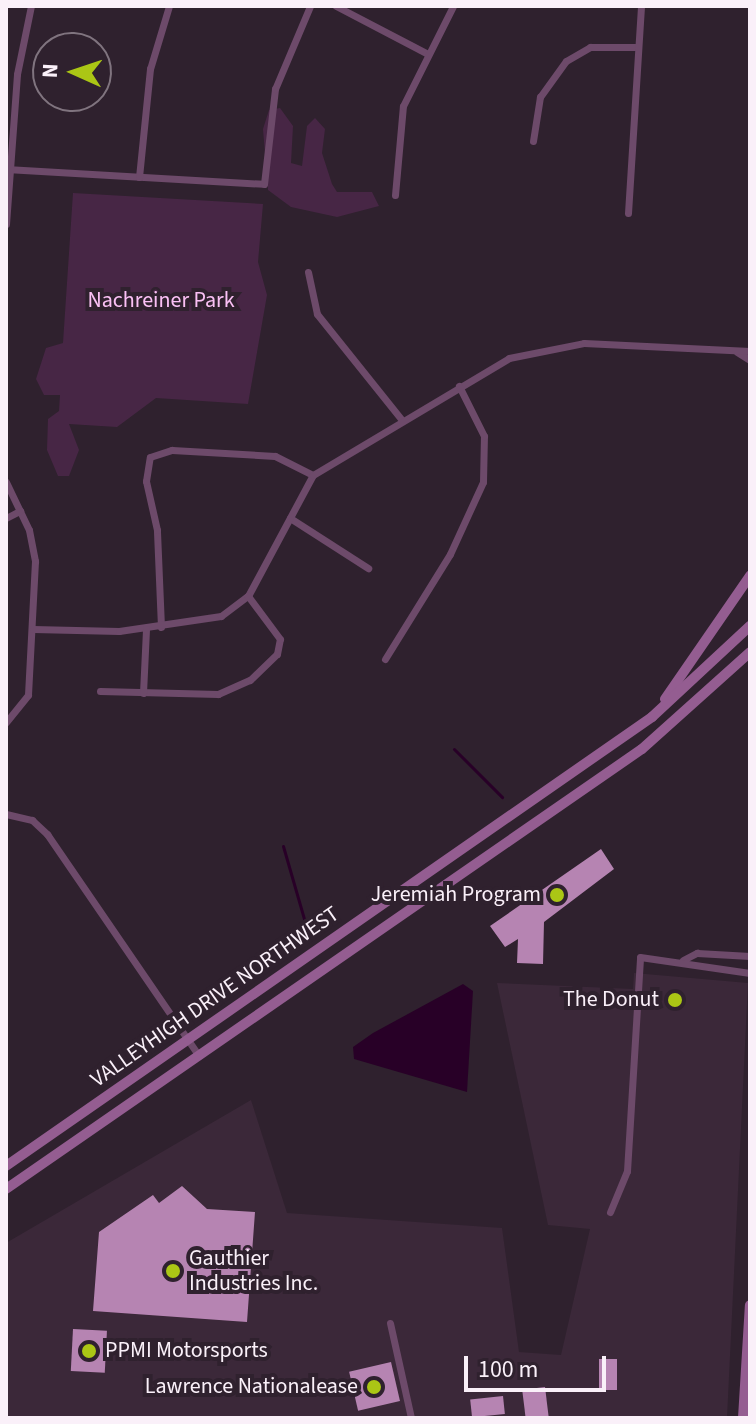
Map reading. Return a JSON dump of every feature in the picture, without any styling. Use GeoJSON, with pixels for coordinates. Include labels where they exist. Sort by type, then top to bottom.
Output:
{"type":"FeatureCollection","features":[{"type":"Feature","properties":{"kind":"main road"},"geometry":{"type":"LineString","coordinates":[[652,717],[750,576]]}},
{"type":"Feature","properties":{"kind":"main road","name":"VALLEYHIGH DRIVE NORTHWEST"},"geometry":{"type":"LineString","coordinates":[[6,1166],[652,717],[750,626]]}},
{"type":"Feature","properties":{"kind":"main road","name":"VALLEYHIGH DRIVE NORTHWEST"},"geometry":{"type":"LineString","coordinates":[[6,1189],[642,749],[750,652]]}},
{"type":"Feature","properties":{"kind":"main road"},"geometry":{"type":"LineString","coordinates":[[732,671],[750,668]]}},
{"type":"Feature","properties":{"kind":"main road"},"geometry":{"type":"LineString","coordinates":[[743,1418],[750,1305]]}},
{"type":"Feature","properties":{"kind":"street"},"geometry":{"type":"LineString","coordinates":[[6,224],[8,169],[31,6]]}},
{"type":"Feature","properties":{"kind":"street"},"geometry":{"type":"LineString","coordinates":[[139,177],[150,69],[169,6]]}},
{"type":"Feature","properties":{"kind":"street"},"geometry":{"type":"LineString","coordinates":[[8,169],[264,184],[277,81],[310,6]]}},
{"type":"Feature","properties":{"kind":"street"},"geometry":{"type":"LineString","coordinates":[[336,6],[428,54]]}},
{"type":"Feature","properties":{"kind":"street"},"geometry":{"type":"LineString","coordinates":[[395,195],[400,117],[453,6]]}},
{"type":"Feature","properties":{"kind":"street"},"geometry":{"type":"LineString","coordinates":[[628,213],[641,6]]}},
{"type":"Feature","properties":{"kind":"street"},"geometry":{"type":"LineString","coordinates":[[533,141],[540,97],[566,61],[590,47],[638,47]]}},
{"type":"Feature","properties":{"kind":"street"},"geometry":{"type":"LineString","coordinates":[[308,272],[317,314],[401,419]]}},
{"type":"Feature","properties":{"kind":"street"},"geometry":{"type":"LineString","coordinates":[[33,629],[146,629],[209,622],[248,596],[313,475],[499,362],[565,344],[750,351]]}},
{"type":"Feature","properties":{"kind":"street"},"geometry":{"type":"LineString","coordinates":[[735,350],[750,360]]}},
{"type":"Feature","properties":{"kind":"street"},"geometry":{"type":"LineString","coordinates":[[385,659],[438,575],[483,482],[484,436],[459,386]]}},
{"type":"Feature","properties":{"kind":"street"},"geometry":{"type":"LineString","coordinates":[[161,627],[157,530],[146,481],[150,457],[172,450],[275,456],[313,475]]}},
{"type":"Feature","properties":{"kind":"street"},"geometry":{"type":"LineString","coordinates":[[6,482],[34,551],[28,695],[10,720]]}},
{"type":"Feature","properties":{"kind":"street"},"geometry":{"type":"LineString","coordinates":[[6,518],[20,511]]}},
{"type":"Feature","properties":{"kind":"street"},"geometry":{"type":"LineString","coordinates":[[290,518],[368,568]]}},
{"type":"Feature","properties":{"kind":"street"},"geometry":{"type":"LineString","coordinates":[[100,691],[218,694],[269,664],[279,631],[248,596]]}},
{"type":"Feature","properties":{"kind":"street"},"geometry":{"type":"LineString","coordinates":[[143,693],[146,629]]}},
{"type":"Feature","properties":{"kind":"street"},"geometry":{"type":"LineString","coordinates":[[6,814],[42,827],[199,1056]]}},
{"type":"Feature","properties":{"kind":"street"},"geometry":{"type":"LineString","coordinates":[[683,960],[697,953],[750,956]]}},
{"type":"Feature","properties":{"kind":"street"},"geometry":{"type":"LineString","coordinates":[[610,1212],[627,1171],[640,957],[683,960],[750,973]]}},
{"type":"Feature","properties":{"kind":"street"},"geometry":{"type":"LineString","coordinates":[[390,1323],[411,1418]]}},
{"type":"Feature","properties":{"kind":"shaded area"},"geometry":{"type":"Polygon","coordinates":[[[634,973],[748,983],[727,1418],[6,1418],[6,1243],[251,1100],[287,1213],[502,1228],[519,1352],[561,1355],[590,1229],[548,1225],[497,983],[633,989],[634,973]]]}},
{"type":"Feature","properties":{"kind":"shaded area"},"geometry":{"type":"Polygon","coordinates":[[[463,984],[473,991],[467,1092],[354,1059],[353,1047],[373,1033],[463,984]]]}},
{"type":"Feature","properties":{"kind":"green space"},"geometry":{"type":"Polygon","coordinates":[[[280,108],[293,126],[291,163],[302,166],[307,126],[315,118],[325,129],[322,153],[337,192],[372,192],[379,206],[337,217],[291,207],[268,190],[263,129],[269,110],[280,108]]]}},
{"type":"Feature","properties":{"kind":"green space","name":"Nachreiner Park"},"geometry":{"type":"Polygon","coordinates":[[[73,193],[263,204],[258,262],[267,295],[248,404],[156,398],[117,427],[69,424],[79,450],[69,476],[58,476],[47,450],[48,419],[59,411],[60,395],[44,395],[36,379],[46,348],[63,343],[73,193]]]}},
{"type":"Feature","properties":{"kind":"building","name":"Jeremiah Program"},"geometry":{"type":"Polygon","coordinates":[[[601,849],[614,869],[544,922],[543,964],[517,963],[518,939],[505,947],[490,926],[601,849]]]}},
{"type":"Feature","properties":{"kind":"building","name":"Gauthier Industries Inc."},"geometry":{"type":"Polygon","coordinates":[[[182,1186],[207,1209],[255,1212],[247,1322],[93,1311],[99,1232],[153,1195],[159,1203],[182,1186]]]}},
{"type":"Feature","properties":{"kind":"building","name":"PPMI Motorsports"},"geometry":{"type":"Polygon","coordinates":[[[73,1329],[107,1331],[105,1373],[71,1371],[73,1329]]]}},
{"type":"Feature","properties":{"kind":"building"},"geometry":{"type":"Polygon","coordinates":[[[599,1359],[617,1359],[617,1390],[599,1390],[599,1359]]]}},
{"type":"Feature","properties":{"kind":"building","name":"Lawrence Nationalease"},"geometry":{"type":"Polygon","coordinates":[[[391,1362],[400,1401],[358,1411],[349,1372],[391,1362]]]}},
{"type":"Feature","properties":{"kind":"building"},"geometry":{"type":"Polygon","coordinates":[[[545,1387],[549,1418],[526,1418],[522,1390],[545,1387]]]}},
{"type":"Feature","properties":{"kind":"building"},"geometry":{"type":"Polygon","coordinates":[[[503,1396],[505,1414],[472,1417],[470,1399],[503,1396]]]}},
{"type":"Feature","properties":{"kind":"waterway"},"geometry":{"type":"LineString","coordinates":[[454,749],[502,797]]}},
{"type":"Feature","properties":{"kind":"waterway"},"geometry":{"type":"LineString","coordinates":[[283,846],[307,929]]}},
{"type":"Feature","properties":{"kind":"place","name":"Jeremiah Program"},"geometry":{"type":"Point","coordinates":[557,895]}},
{"type":"Feature","properties":{"kind":"place","name":"The Donut"},"geometry":{"type":"Point","coordinates":[675,1000]}},
{"type":"Feature","properties":{"kind":"place","name":"Gauthier Industries Inc."},"geometry":{"type":"Point","coordinates":[173,1271]}},
{"type":"Feature","properties":{"kind":"place","name":"PPMI Motorsports"},"geometry":{"type":"Point","coordinates":[89,1351]}},
{"type":"Feature","properties":{"kind":"place","name":"Lawrence Nationalease"},"geometry":{"type":"Point","coordinates":[374,1387]}}]}
